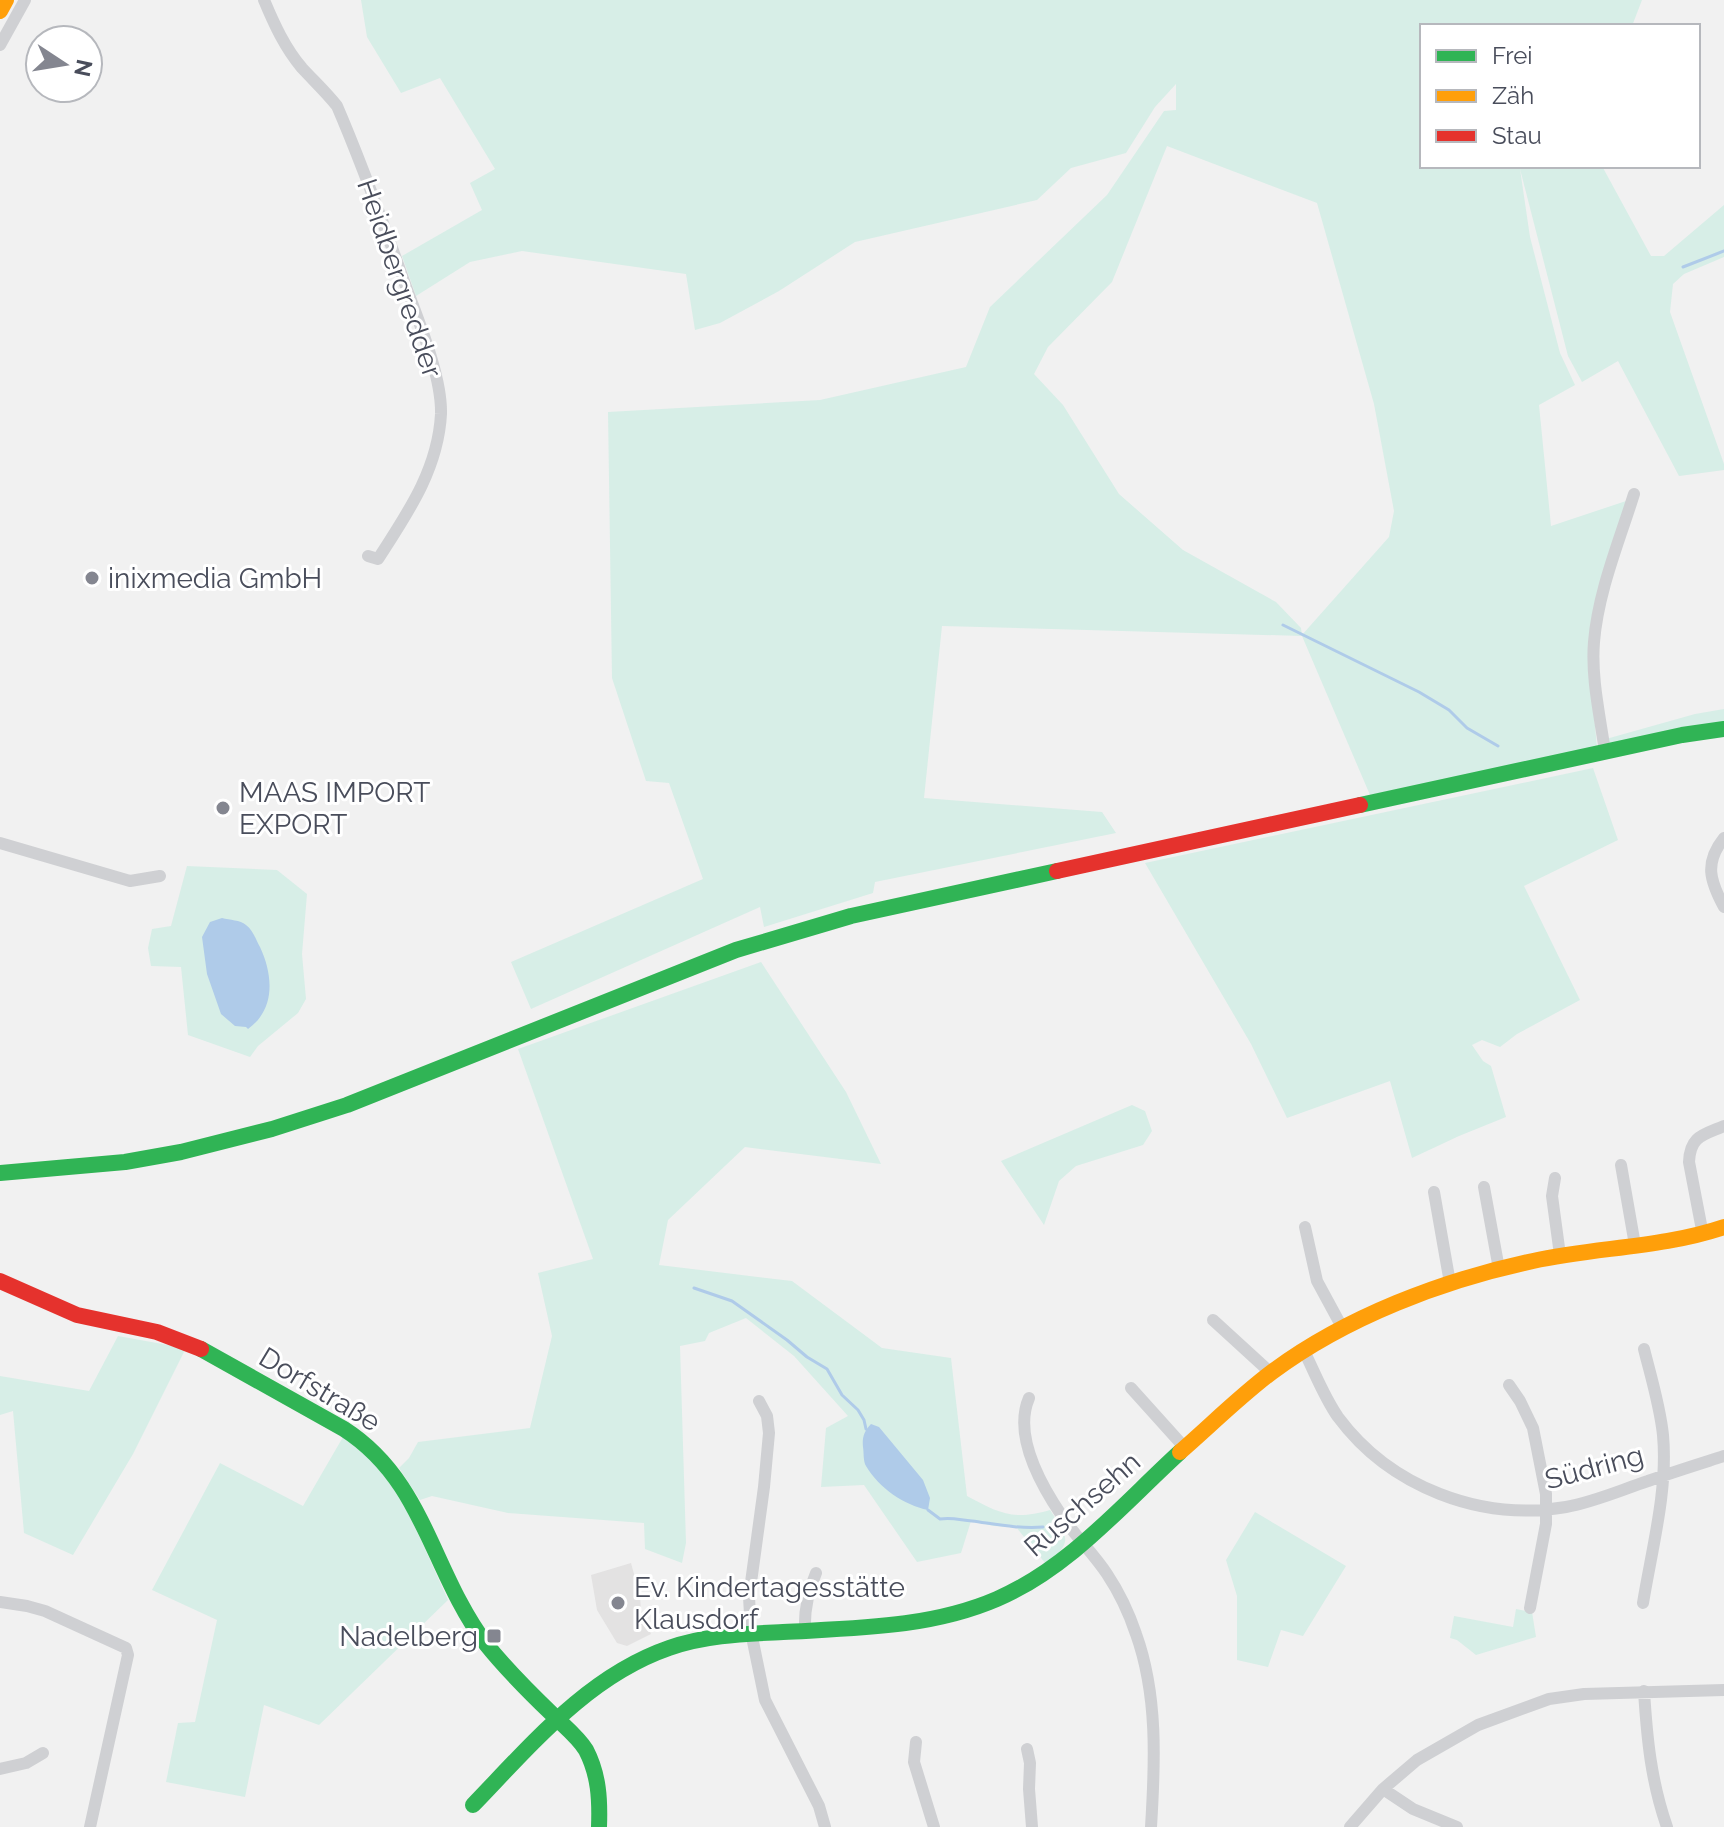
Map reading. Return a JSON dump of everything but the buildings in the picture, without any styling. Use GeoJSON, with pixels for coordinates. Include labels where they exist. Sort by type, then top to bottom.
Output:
{"type":"FeatureCollection","features":[{"type":"Feature","properties":{"kind":"main road"},"geometry":{"type":"LineString","coordinates":[[0,11],[6,0]]}},
{"type":"Feature","properties":{"kind":"main road"},"geometry":{"type":"LineString","coordinates":[[0,1173],[125,1162],[181,1152],[272,1129],[347,1105],[736,950],[851,916],[1682,735],[1724,729]]}},
{"type":"Feature","properties":{"kind":"main road"},"geometry":{"type":"LineString","coordinates":[[1271,1373],[1343,1329],[1450,1283],[1560,1255],[1668,1242],[1724,1227]]}},
{"type":"Feature","properties":{"kind":"main road","name":"Dorfstraße"},"geometry":{"type":"LineString","coordinates":[[0,1281],[85,1317],[176,1338],[318,1414],[365,1443],[382,1458],[420,1517],[460,1605],[473,1625],[509,1671],[583,1745],[592,1760],[599,1782],[599,1827]]}},
{"type":"Feature","properties":{"kind":"main road","name":"Ruschsehn"},"geometry":{"type":"LineString","coordinates":[[557,1719],[626,1667],[688,1641],[751,1632],[917,1623],[952,1615],[1010,1593],[1084,1543],[1271,1373]]}},
{"type":"Feature","properties":{"kind":"main road"},"geometry":{"type":"LineString","coordinates":[[473,1805],[557,1719]]}},
{"type":"Feature","properties":{"kind":"street"},"geometry":{"type":"LineString","coordinates":[[0,45],[25,0]]}},
{"type":"Feature","properties":{"kind":"street","name":"Heidbergredder"},"geometry":{"type":"LineString","coordinates":[[264,0],[286,46],[337,106],[414,305],[439,387],[441,414],[428,472],[414,503],[378,559],[368,556]]}},
{"type":"Feature","properties":{"kind":"street"},"geometry":{"type":"LineString","coordinates":[[1605,752],[1594,677],[1593,642],[1599,608],[1634,494]]}},
{"type":"Feature","properties":{"kind":"street"},"geometry":{"type":"LineString","coordinates":[[1724,838],[1711,866],[1711,878],[1724,907]]}},
{"type":"Feature","properties":{"kind":"street"},"geometry":{"type":"LineString","coordinates":[[0,843],[130,881],[160,876]]}},
{"type":"Feature","properties":{"kind":"street"},"geometry":{"type":"LineString","coordinates":[[1703,1235],[1689,1151],[1696,1139],[1724,1126]]}},
{"type":"Feature","properties":{"kind":"street"},"geometry":{"type":"LineString","coordinates":[[1621,1165],[1635,1245]]}},
{"type":"Feature","properties":{"kind":"street"},"geometry":{"type":"LineString","coordinates":[[1555,1178],[1552,1196],[1560,1255]]}},
{"type":"Feature","properties":{"kind":"street"},"geometry":{"type":"LineString","coordinates":[[1484,1187],[1499,1269]]}},
{"type":"Feature","properties":{"kind":"street"},"geometry":{"type":"LineString","coordinates":[[1434,1192],[1450,1283]]}},
{"type":"Feature","properties":{"kind":"street"},"geometry":{"type":"LineString","coordinates":[[1305,1227],[1317,1281],[1343,1329]]}},
{"type":"Feature","properties":{"kind":"street"},"geometry":{"type":"LineString","coordinates":[[1213,1320],[1271,1373]]}},
{"type":"Feature","properties":{"kind":"street"},"geometry":{"type":"LineString","coordinates":[[1643,1603],[1663,1476],[1660,1413],[1644,1349]]}},
{"type":"Feature","properties":{"kind":"street","name":"Südring"},"geometry":{"type":"LineString","coordinates":[[1304,1351],[1337,1415],[1358,1440],[1392,1469],[1429,1490],[1473,1505],[1516,1510],[1547,1509],[1586,1502],[1724,1456]]}},
{"type":"Feature","properties":{"kind":"street"},"geometry":{"type":"LineString","coordinates":[[1509,1385],[1533,1428],[1547,1509],[1530,1608]]}},
{"type":"Feature","properties":{"kind":"street"},"geometry":{"type":"LineString","coordinates":[[1131,1388],[1185,1448]]}},
{"type":"Feature","properties":{"kind":"street"},"geometry":{"type":"LineString","coordinates":[[1029,1398],[1023,1426],[1042,1483],[1062,1517],[1108,1576],[1126,1609],[1142,1651],[1153,1728],[1151,1827]]}},
{"type":"Feature","properties":{"kind":"street"},"geometry":{"type":"LineString","coordinates":[[759,1401],[767,1416],[769,1433],[749,1597],[751,1632],[765,1700],[819,1806],[825,1827]]}},
{"type":"Feature","properties":{"kind":"street"},"geometry":{"type":"LineString","coordinates":[[805,1631],[804,1616],[816,1573]]}},
{"type":"Feature","properties":{"kind":"street"},"geometry":{"type":"LineString","coordinates":[[0,1602],[45,1611],[126,1648],[128,1655],[90,1827]]}},
{"type":"Feature","properties":{"kind":"street"},"geometry":{"type":"LineString","coordinates":[[1350,1827],[1383,1789],[1417,1760],[1478,1725],[1549,1699],[1584,1694],[1724,1690]]}},
{"type":"Feature","properties":{"kind":"street"},"geometry":{"type":"LineString","coordinates":[[1644,1691],[1647,1747],[1667,1827]]}},
{"type":"Feature","properties":{"kind":"street"},"geometry":{"type":"LineString","coordinates":[[916,1742],[914,1762],[934,1827]]}},
{"type":"Feature","properties":{"kind":"street"},"geometry":{"type":"LineString","coordinates":[[1027,1749],[1032,1827]]}},
{"type":"Feature","properties":{"kind":"street"},"geometry":{"type":"LineString","coordinates":[[0,1769],[26,1763],[43,1753]]}},
{"type":"Feature","properties":{"kind":"street"},"geometry":{"type":"LineString","coordinates":[[1383,1789],[1413,1809],[1457,1827]]}},
{"type":"Feature","properties":{"kind":"shaded area","name":"Ev. Kindertagesstätte Klausdorf"},"geometry":{"type":"Polygon","coordinates":[[[631,1563],[641,1610],[651,1634],[627,1646],[617,1643],[597,1610],[591,1575],[631,1563]]]}},
{"type":"Feature","properties":{"kind":"green space"},"geometry":{"type":"Polygon","coordinates":[[[361,0],[1642,0],[1633,24],[1420,24],[1420,168],[1603,168],[1651,256],[1664,256],[1724,205],[1724,257],[1684,274],[1673,284],[1670,312],[1724,470],[1679,476],[1618,361],[1582,382],[1568,356],[1520,169],[1530,237],[1560,353],[1575,385],[1539,405],[1551,526],[1629,500],[1590,673],[1597,747],[1370,795],[1302,636],[942,626],[924,798],[1102,812],[1116,833],[875,882],[873,893],[764,927],[760,907],[531,1009],[511,962],[703,879],[669,783],[646,781],[612,678],[608,412],[820,400],[966,367],[990,307],[1107,195],[1164,111],[1176,110],[1176,84],[1155,107],[1126,153],[1071,168],[1037,200],[855,242],[779,291],[720,323],[695,330],[686,274],[522,251],[470,262],[416,296],[402,256],[482,210],[470,183],[495,169],[440,78],[401,93],[367,37],[361,0]],[[1167,146],[1112,282],[1048,347],[1034,374],[1063,405],[1119,494],[1183,550],[1276,602],[1301,628],[1302,635],[1389,537],[1394,511],[1374,404],[1317,203],[1167,146]]]}},
{"type":"Feature","properties":{"kind":"green space"},"geometry":{"type":"Polygon","coordinates":[[[1724,709],[1724,725],[1611,745],[1606,739],[1695,714],[1724,709]]]}},
{"type":"Feature","properties":{"kind":"green space"},"geometry":{"type":"Polygon","coordinates":[[[1593,768],[1618,840],[1524,886],[1580,1000],[1517,1034],[1500,1047],[1482,1040],[1472,1045],[1483,1061],[1491,1066],[1506,1117],[1412,1158],[1390,1081],[1287,1118],[1251,1044],[1145,863],[1593,768]]]}},
{"type":"Feature","properties":{"kind":"green space"},"geometry":{"type":"Polygon","coordinates":[[[187,866],[277,870],[307,894],[302,954],[306,999],[298,1013],[258,1046],[250,1057],[188,1035],[181,967],[151,966],[148,948],[152,929],[171,926],[187,866]]]}},
{"type":"Feature","properties":{"kind":"green space"},"geometry":{"type":"Polygon","coordinates":[[[761,962],[846,1092],[881,1164],[745,1147],[668,1220],[659,1265],[792,1281],[882,1348],[951,1358],[967,1496],[1007,1514],[1026,1515],[1050,1510],[1065,1539],[1061,1550],[1046,1564],[1016,1527],[971,1521],[961,1553],[917,1562],[864,1485],[821,1487],[826,1428],[848,1416],[794,1356],[746,1318],[709,1333],[705,1341],[680,1346],[686,1543],[682,1563],[645,1549],[644,1523],[508,1513],[432,1496],[420,1500],[399,1468],[418,1442],[530,1428],[552,1336],[538,1273],[593,1259],[518,1049],[761,962]]]}},
{"type":"Feature","properties":{"kind":"green space"},"geometry":{"type":"Polygon","coordinates":[[[1132,1105],[1145,1111],[1152,1131],[1143,1145],[1076,1166],[1059,1181],[1044,1225],[1001,1161],[1132,1105]]]}},
{"type":"Feature","properties":{"kind":"green space"},"geometry":{"type":"Polygon","coordinates":[[[118,1336],[185,1350],[133,1454],[73,1555],[24,1533],[13,1411],[0,1415],[0,1376],[89,1391],[118,1336]]]}},
{"type":"Feature","properties":{"kind":"green space"},"geometry":{"type":"Polygon","coordinates":[[[343,1437],[388,1481],[416,1530],[448,1600],[319,1725],[264,1705],[245,1797],[166,1782],[178,1723],[195,1722],[217,1620],[152,1590],[220,1463],[303,1506],[343,1437]]]}},
{"type":"Feature","properties":{"kind":"green space"},"geometry":{"type":"Polygon","coordinates":[[[1255,1512],[1346,1566],[1303,1636],[1281,1630],[1268,1667],[1237,1660],[1237,1596],[1226,1560],[1255,1512]]]}},
{"type":"Feature","properties":{"kind":"green space"},"geometry":{"type":"Polygon","coordinates":[[[1516,1609],[1532,1612],[1536,1637],[1476,1655],[1450,1638],[1454,1616],[1513,1627],[1516,1609]]]}},
{"type":"Feature","properties":{"kind":"water"},"geometry":{"type":"Polygon","coordinates":[[[222,918],[241,922],[248,927],[268,969],[268,1002],[264,1012],[248,1029],[235,1026],[221,1014],[207,974],[202,937],[210,922],[222,918]]]}},
{"type":"Feature","properties":{"kind":"water"},"geometry":{"type":"Polygon","coordinates":[[[871,1424],[879,1427],[923,1480],[930,1498],[928,1510],[893,1494],[866,1466],[863,1441],[871,1424]]]}},
{"type":"Feature","properties":{"kind":"waterway"},"geometry":{"type":"LineString","coordinates":[[1683,267],[1724,251]]}},
{"type":"Feature","properties":{"kind":"waterway"},"geometry":{"type":"LineString","coordinates":[[1283,625],[1419,692],[1449,710],[1467,728],[1498,746]]}},
{"type":"Feature","properties":{"kind":"waterway"},"geometry":{"type":"LineString","coordinates":[[694,1288],[732,1301],[827,1369],[842,1395],[858,1410],[866,1429]]}},
{"type":"Feature","properties":{"kind":"waterway"},"geometry":{"type":"LineString","coordinates":[[928,1510],[940,1519],[1043,1527]]}},
{"type":"Feature","properties":{"kind":"traffic: fast"},"geometry":{"type":"LineString","coordinates":[[1360,805],[1682,735],[1724,729]]}},
{"type":"Feature","properties":{"kind":"traffic: fast"},"geometry":{"type":"LineString","coordinates":[[0,1173],[125,1162],[181,1152],[272,1129],[347,1105],[736,950],[851,916],[1057,871]]}},
{"type":"Feature","properties":{"kind":"traffic: fast"},"geometry":{"type":"LineString","coordinates":[[201,1349],[344,1429],[371,1450],[393,1474],[425,1529],[467,1616],[486,1644],[586,1750],[598,1788],[599,1827]]}},
{"type":"Feature","properties":{"kind":"traffic: fast"},"geometry":{"type":"LineString","coordinates":[[473,1805],[562,1714],[612,1676],[640,1660],[669,1648],[711,1638],[892,1625],[972,1609],[1023,1586],[1072,1553],[1180,1452]]}},
{"type":"Feature","properties":{"kind":"traffic: slow"},"geometry":{"type":"LineString","coordinates":[[0,11],[6,0]]}},
{"type":"Feature","properties":{"kind":"traffic: slow"},"geometry":{"type":"LineString","coordinates":[[1180,1452],[1272,1372],[1331,1334],[1396,1303],[1465,1279],[1533,1261],[1677,1239],[1724,1227]]}},
{"type":"Feature","properties":{"kind":"traffic: jam"},"geometry":{"type":"LineString","coordinates":[[1057,871],[1360,805]]}},
{"type":"Feature","properties":{"kind":"traffic: jam"},"geometry":{"type":"LineString","coordinates":[[0,1281],[77,1315],[157,1332],[201,1349]]}},
{"type":"Feature","properties":{"kind":"place","name":"inixmedia GmbH"},"geometry":{"type":"Point","coordinates":[92,578]}},
{"type":"Feature","properties":{"kind":"place","name":"MAAS IMPORT EXPORT"},"geometry":{"type":"Point","coordinates":[223,808]}},
{"type":"Feature","properties":{"kind":"place","name":"Ev. Kindertagesstätte Klausdorf"},"geometry":{"type":"Point","coordinates":[618,1603]}},
{"type":"Feature","properties":{"kind":"place","name":"Nadelberg"},"geometry":{"type":"Point","coordinates":[494,1636]}}]}
